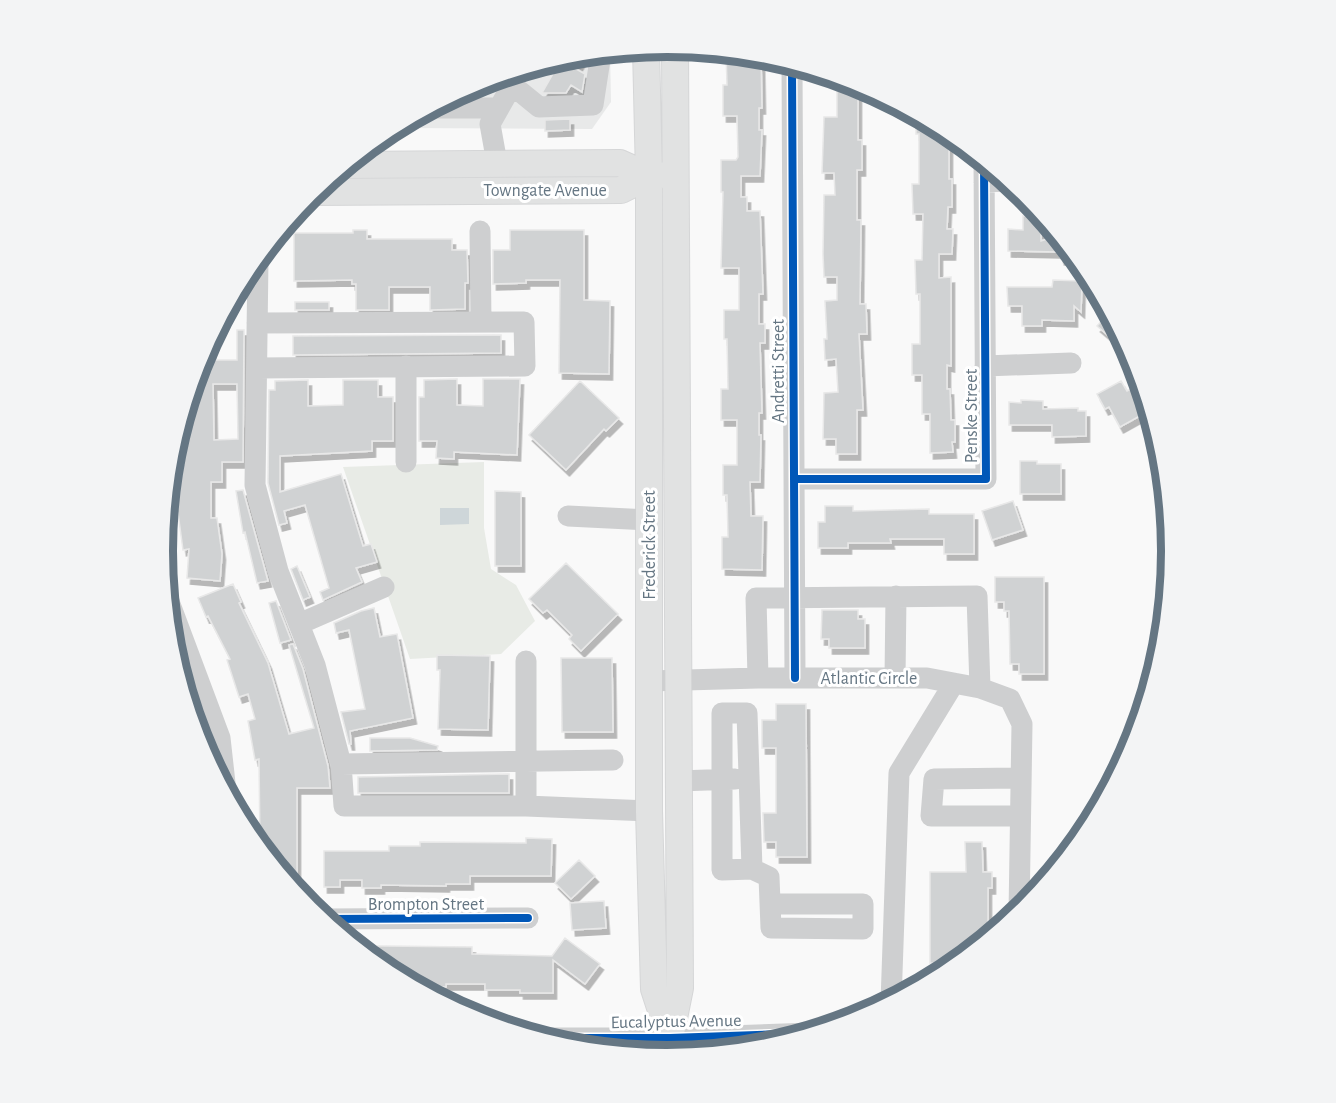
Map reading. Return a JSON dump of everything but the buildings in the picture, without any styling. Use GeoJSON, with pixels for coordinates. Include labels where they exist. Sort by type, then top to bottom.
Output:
{"type":"FeatureCollection","features":[{"type":"Feature","properties":{"kind":"main road","name":"Frederick Street"},"geometry":{"type":"LineString","coordinates":[[671,1046],[680,988],[675,57]]}},
{"type":"Feature","properties":{"kind":"main road","name":"Frederick Street"},"geometry":{"type":"LineString","coordinates":[[646,58],[650,681],[648,811],[654,989],[671,1046]]}},
{"type":"Feature","properties":{"kind":"main road","name":"Towngate Avenue"},"geometry":{"type":"LineString","coordinates":[[360,165],[620,163],[648,176]]}},
{"type":"Feature","properties":{"kind":"main road"},"geometry":{"type":"LineString","coordinates":[[346,177],[368,176],[385,165]]}},
{"type":"Feature","properties":{"kind":"main road"},"geometry":{"type":"LineString","coordinates":[[648,176],[675,175]]}},
{"type":"Feature","properties":{"kind":"main road","name":"Towngate Avenue"},"geometry":{"type":"LineString","coordinates":[[329,192],[621,190],[648,176]]}},
{"type":"Feature","properties":{"kind":"main road"},"geometry":{"type":"LineString","coordinates":[[648,520],[658,524],[663,532],[666,590],[669,600],[677,608]]}},
{"type":"Feature","properties":{"kind":"main road"},"geometry":{"type":"LineString","coordinates":[[648,811],[657,810],[663,816],[664,859],[679,892]]}},
{"type":"Feature","properties":{"kind":"street"},"geometry":{"type":"LineString","coordinates":[[518,80],[538,107],[593,105],[600,62]]}},
{"type":"Feature","properties":{"kind":"street","name":"Andretti Street"},"geometry":{"type":"LineString","coordinates":[[792,73],[795,678]]}},
{"type":"Feature","properties":{"kind":"street"},"geometry":{"type":"LineString","coordinates":[[497,163],[490,124],[514,82]]}},
{"type":"Feature","properties":{"kind":"street"},"geometry":{"type":"LineString","coordinates":[[449,108],[499,108]]}},
{"type":"Feature","properties":{"kind":"street","name":"Penske Street"},"geometry":{"type":"LineString","coordinates":[[794,480],[986,480],[984,172]]}},
{"type":"Feature","properties":{"kind":"street"},"geometry":{"type":"LineString","coordinates":[[984,182],[996,182]]}},
{"type":"Feature","properties":{"kind":"street"},"geometry":{"type":"LineString","coordinates":[[480,231],[481,322]]}},
{"type":"Feature","properties":{"kind":"street"},"geometry":{"type":"LineString","coordinates":[[258,276],[255,484],[278,572],[315,665],[341,764],[344,806],[526,806],[648,811]]}},
{"type":"Feature","properties":{"kind":"street"},"geometry":{"type":"LineString","coordinates":[[257,323],[524,322],[525,366],[257,368]]}},
{"type":"Feature","properties":{"kind":"street"},"geometry":{"type":"LineString","coordinates":[[985,366],[1071,363]]}},
{"type":"Feature","properties":{"kind":"street"},"geometry":{"type":"LineString","coordinates":[[406,366],[406,462]]}},
{"type":"Feature","properties":{"kind":"street"},"geometry":{"type":"LineString","coordinates":[[568,516],[648,520]]}},
{"type":"Feature","properties":{"kind":"street"},"geometry":{"type":"LineString","coordinates":[[299,624],[384,587]]}},
{"type":"Feature","properties":{"kind":"street"},"geometry":{"type":"LineString","coordinates":[[895,678],[897,596]]}},
{"type":"Feature","properties":{"kind":"street"},"geometry":{"type":"LineString","coordinates":[[758,678],[756,598],[977,596],[980,688]]}},
{"type":"Feature","properties":{"kind":"street"},"geometry":{"type":"LineString","coordinates":[[183,650],[211,741]]}},
{"type":"Feature","properties":{"kind":"street"},"geometry":{"type":"LineString","coordinates":[[526,660],[526,806]]}},
{"type":"Feature","properties":{"kind":"street","name":"Atlantic Circle"},"geometry":{"type":"LineString","coordinates":[[650,681],[758,678],[927,678],[980,688],[1010,699],[1022,724],[1019,900]]}},
{"type":"Feature","properties":{"kind":"street"},"geometry":{"type":"LineString","coordinates":[[891,993],[899,773],[954,683]]}},
{"type":"Feature","properties":{"kind":"street"},"geometry":{"type":"LineString","coordinates":[[752,869],[747,713],[722,713],[722,870],[752,869],[769,877],[771,928],[863,929],[863,904],[894,904]]}},
{"type":"Feature","properties":{"kind":"street"},"geometry":{"type":"LineString","coordinates":[[341,764],[613,760]]}},
{"type":"Feature","properties":{"kind":"street"},"geometry":{"type":"LineString","coordinates":[[1020,816],[931,816],[934,778],[1021,778]]}},
{"type":"Feature","properties":{"kind":"street"},"geometry":{"type":"LineString","coordinates":[[679,781],[749,779]]}},
{"type":"Feature","properties":{"kind":"street","name":"Brompton Street"},"geometry":{"type":"LineString","coordinates":[[338,919],[528,918]]}},
{"type":"Feature","properties":{"kind":"street","name":"Eucalyptus Avenue"},"geometry":{"type":"LineString","coordinates":[[687,1045],[745,1040]]}},
{"type":"Feature","properties":{"kind":"street","name":"Eucalyptus Avenue"},"geometry":{"type":"LineString","coordinates":[[618,1043],[647,1045]]}},
{"type":"Feature","properties":{"kind":"shaded area"},"geometry":{"type":"Polygon","coordinates":[[[610,60],[611,102],[592,129],[413,128],[449,108],[509,83],[540,74],[610,60]]]}},
{"type":"Feature","properties":{"kind":"shaded area"},"geometry":{"type":"Polygon","coordinates":[[[484,462],[484,528],[491,569],[516,585],[535,621],[501,654],[410,659],[343,467],[484,462]]]}},
{"type":"Feature","properties":{"kind":"shaded area"},"geometry":{"type":"Polygon","coordinates":[[[440,508],[469,508],[469,524],[440,525],[440,508]]]}},
{"type":"Feature","properties":{"kind":"cycle path"},"geometry":{"type":"LineString","coordinates":[[792,73],[795,678]]}},
{"type":"Feature","properties":{"kind":"cycle path"},"geometry":{"type":"LineString","coordinates":[[794,479],[986,479],[984,172]]}},
{"type":"Feature","properties":{"kind":"cycle path"},"geometry":{"type":"LineString","coordinates":[[338,919],[528,918]]}},
{"type":"Feature","properties":{"kind":"cycle path"},"geometry":{"type":"LineString","coordinates":[[582,1038],[771,1034]]}}]}
